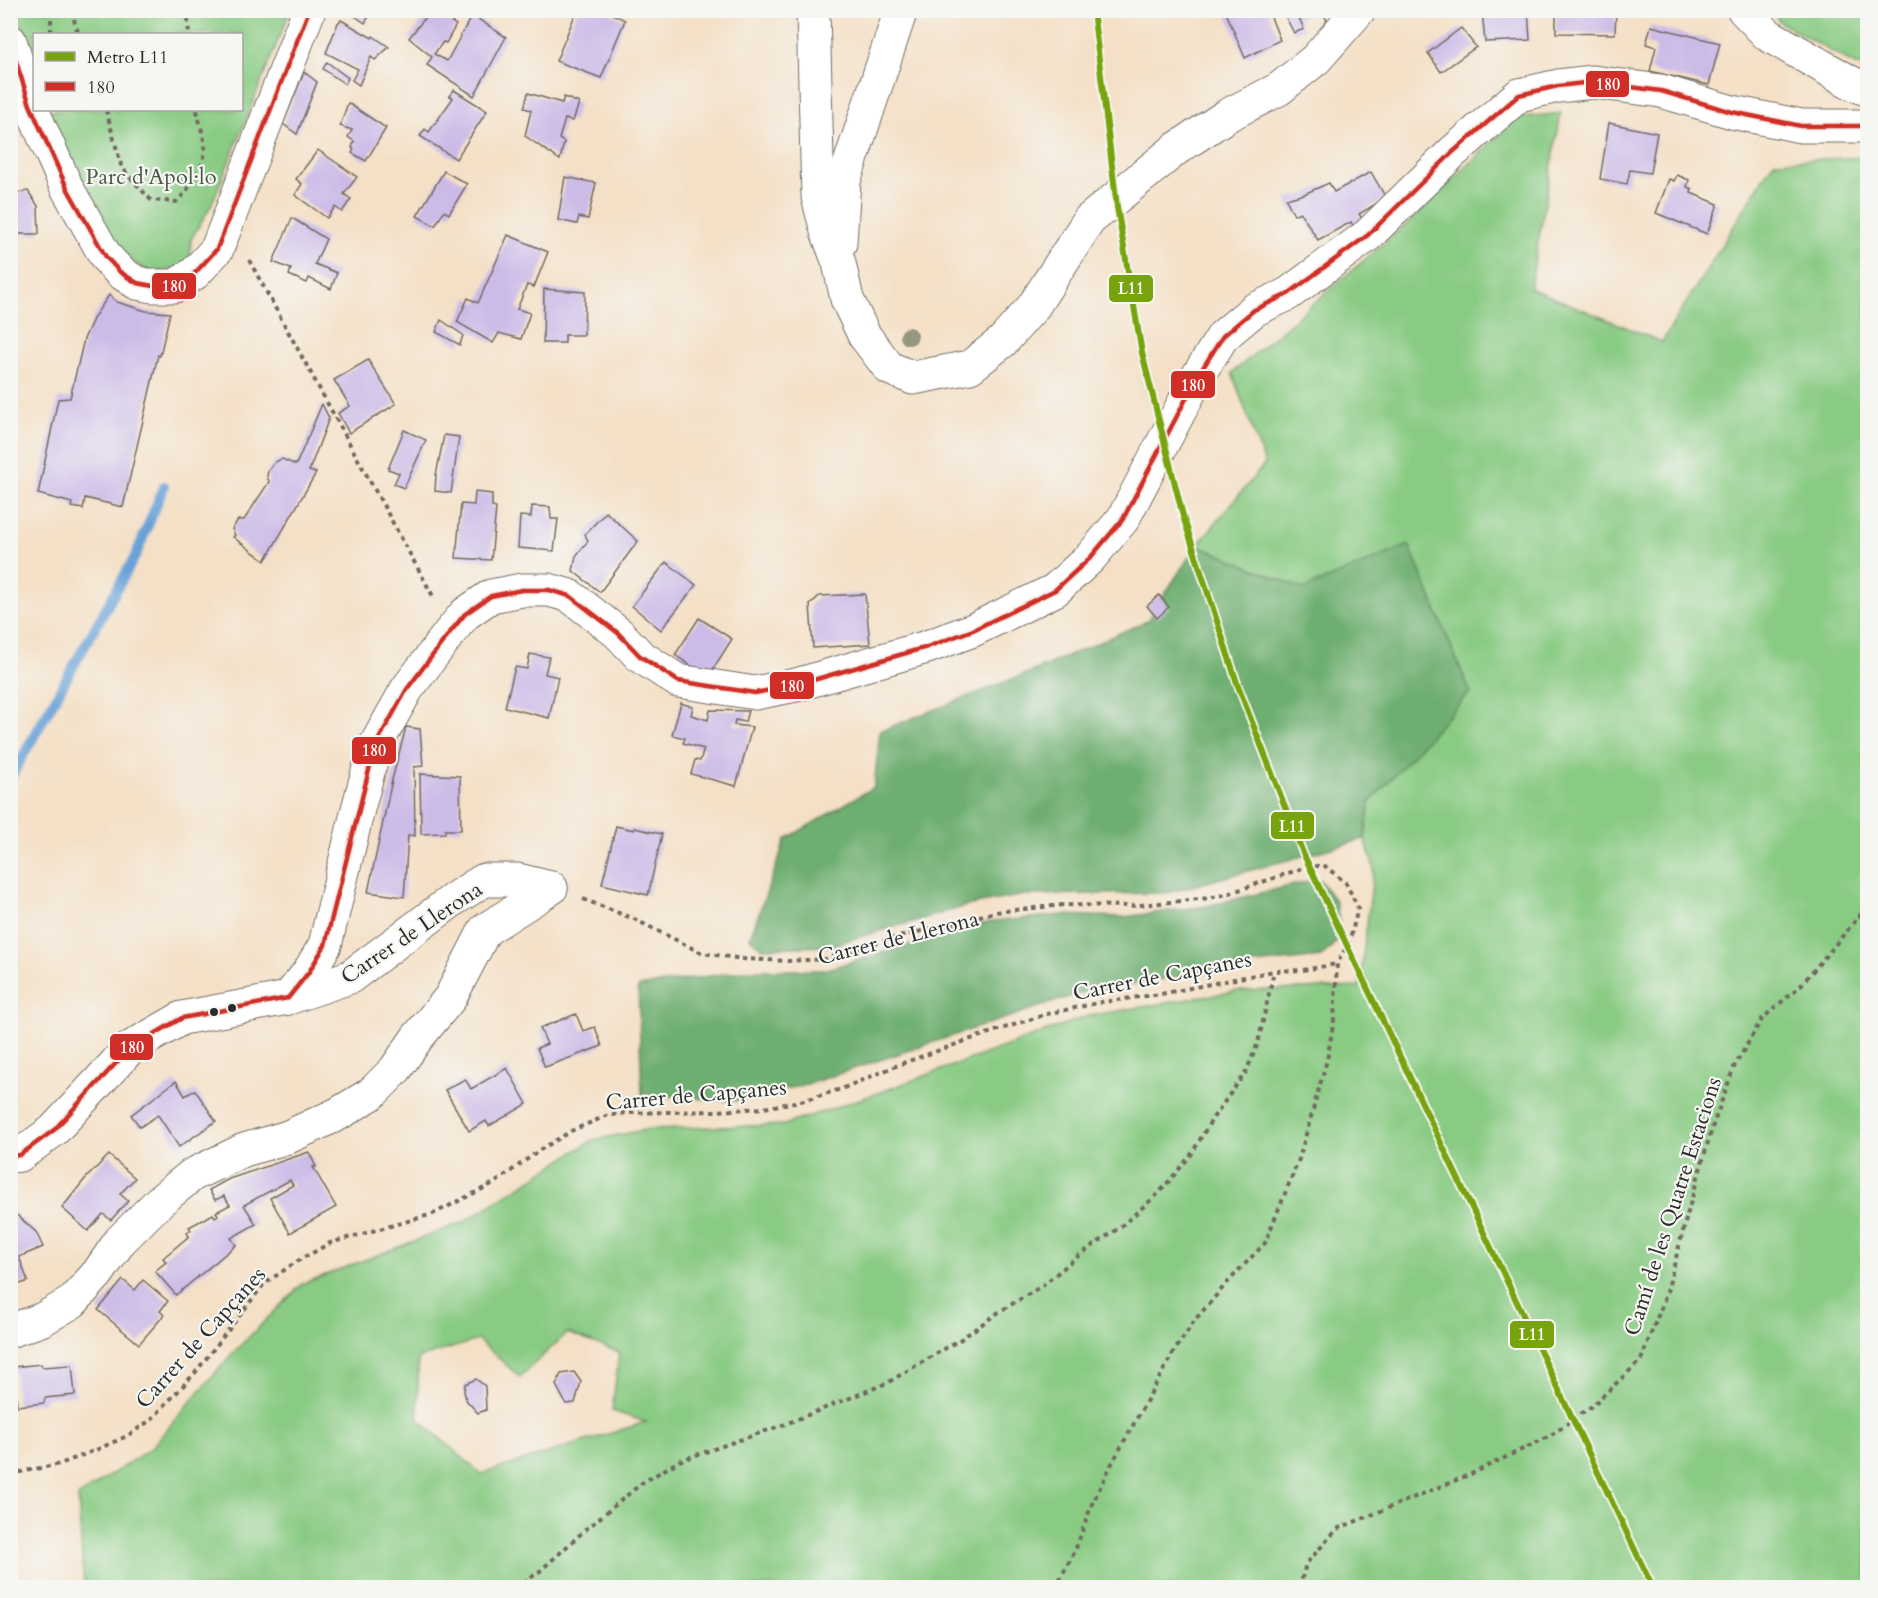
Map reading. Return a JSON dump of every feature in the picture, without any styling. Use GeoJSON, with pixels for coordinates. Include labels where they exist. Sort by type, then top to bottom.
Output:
{"type":"FeatureCollection","features":[{"type":"Feature","properties":{"kind":"street"},"geometry":{"type":"LineString","coordinates":[[10,41],[30,105],[67,188],[106,257],[120,272],[137,283],[175,286],[195,273],[217,249],[309,10]]}},
{"type":"Feature","properties":{"kind":"street"},"geometry":{"type":"LineString","coordinates":[[813,10],[818,196],[827,231],[839,263],[848,299],[864,335],[889,368],[913,378],[970,367],[1003,341],[1033,307],[1089,220],[1176,149],[1228,115],[1279,89],[1316,59],[1359,10]]}},
{"type":"Feature","properties":{"kind":"street"},"geometry":{"type":"LineString","coordinates":[[839,263],[844,182],[901,10]]}},
{"type":"Feature","properties":{"kind":"street"},"geometry":{"type":"LineString","coordinates":[[1744,10],[1768,35],[1868,90]]}},
{"type":"Feature","properties":{"kind":"street"},"geometry":{"type":"LineString","coordinates":[[288,998],[309,972],[325,945],[375,746],[407,689],[451,631],[465,614],[491,597],[522,590],[549,590],[570,597],[618,633],[640,656],[678,681],[755,693],[796,685],[927,647],[973,630],[1055,590],[1090,558],[1123,519],[1199,374],[1223,336],[1254,310],[1288,294],[1368,235],[1453,152],[1519,95],[1558,86],[1593,82],[1661,92],[1732,112],[1801,126],[1868,126]]}},
{"type":"Feature","properties":{"kind":"street","name":"Carrer de Llerona"},"geometry":{"type":"LineString","coordinates":[[10,1156],[20,1155],[54,1130],[130,1048],[182,1018],[288,998],[350,977],[454,899],[484,880],[518,880],[551,888]]}},
{"type":"Feature","properties":{"kind":"street"},"geometry":{"type":"LineString","coordinates":[[10,1331],[43,1319],[72,1302],[98,1273],[120,1241],[160,1201],[192,1175],[244,1150],[288,1137],[338,1114],[371,1094],[395,1070],[417,1038],[450,998],[485,930],[551,888]]}},
{"type":"Feature","properties":{"kind":"path"},"geometry":{"type":"LineString","coordinates":[[51,10],[51,33]]}},
{"type":"Feature","properties":{"kind":"path"},"geometry":{"type":"LineString","coordinates":[[74,10],[75,25],[79,33]]}},
{"type":"Feature","properties":{"kind":"path"},"geometry":{"type":"LineString","coordinates":[[187,10],[189,33]]}},
{"type":"Feature","properties":{"kind":"path"},"geometry":{"type":"LineString","coordinates":[[106,111],[121,165],[151,200],[162,202],[176,202],[185,194],[204,158],[205,148],[197,111]]}},
{"type":"Feature","properties":{"kind":"path"},"geometry":{"type":"LineString","coordinates":[[227,222],[451,631]]}},
{"type":"Feature","properties":{"kind":"path","name":"Carrer de Llerona"},"geometry":{"type":"LineString","coordinates":[[551,888],[634,919],[702,953],[743,959],[788,961],[826,959],[875,943],[995,912],[1063,905],[1131,906],[1209,898],[1309,866],[1325,866],[1346,883],[1358,908],[1350,940],[1337,964]]}},
{"type":"Feature","properties":{"kind":"path","name":"Camí de les Quatre Estacions"},"geometry":{"type":"LineString","coordinates":[[1299,1587],[1306,1564],[1337,1529],[1471,1474],[1550,1436],[1592,1406],[1641,1360],[1667,1292],[1713,1125],[1734,1067],[1762,1019],[1801,985],[1868,906]]}},
{"type":"Feature","properties":{"kind":"path"},"geometry":{"type":"LineString","coordinates":[[1055,1587],[1075,1551],[1092,1504],[1111,1465],[1172,1355],[1194,1322],[1264,1243],[1299,1159],[1327,1060],[1334,1020],[1337,964]]}},
{"type":"Feature","properties":{"kind":"path","name":"Carrer de Capçanes"},"geometry":{"type":"LineString","coordinates":[[10,1474],[60,1464],[127,1436],[151,1420],[195,1372],[264,1284],[296,1262],[330,1243],[433,1214],[496,1182],[571,1131],[606,1116],[626,1113],[764,1108],[805,1100],[841,1089],[903,1063],[1047,1014],[1274,971],[1303,970],[1337,964]]}},
{"type":"Feature","properties":{"kind":"path"},"geometry":{"type":"LineString","coordinates":[[516,1587],[540,1571],[642,1483],[679,1461],[783,1425],[887,1383],[961,1339],[1042,1286],[1078,1256],[1119,1228],[1159,1193],[1191,1155],[1212,1119],[1246,1072],[1258,1043],[1274,971]]}},
{"type":"Feature","properties":{"kind":"green space","name":"Parc d'Apol·lo"},"geometry":{"type":"Polygon","coordinates":[[[18,11],[290,11],[211,206],[191,239],[190,260],[180,269],[150,272],[134,263],[94,221],[78,188],[84,183],[72,163],[49,111],[243,111],[243,33],[33,33],[33,69],[18,11]]]}},
{"type":"Feature","properties":{"kind":"green space"},"geometry":{"type":"Polygon","coordinates":[[[1771,11],[1867,11],[1867,69],[1857,66],[1781,23],[1771,11]]]}},
{"type":"Feature","properties":{"kind":"green space"},"geometry":{"type":"Polygon","coordinates":[[[1561,113],[1530,288],[1662,342],[1774,161],[1867,157],[1867,1587],[84,1587],[78,1497],[151,1448],[230,1356],[302,1284],[464,1222],[593,1140],[649,1129],[784,1125],[1088,1016],[1237,991],[1359,987],[1374,868],[1365,839],[1370,802],[1470,691],[1409,545],[1303,589],[1197,545],[1265,464],[1232,373],[1417,215],[1516,118],[1561,113]],[[567,1333],[520,1377],[478,1340],[418,1358],[418,1419],[481,1474],[646,1422],[612,1411],[619,1352],[567,1333]]]}},
{"type":"Feature","properties":{"kind":"green space"},"geometry":{"type":"Polygon","coordinates":[[[1197,545],[1303,589],[1409,545],[1470,692],[1370,802],[1365,839],[1167,893],[1024,895],[970,905],[829,946],[763,948],[750,938],[786,839],[874,787],[880,731],[1043,667],[1147,621],[1197,545]]]}},
{"type":"Feature","properties":{"kind":"green space"},"geometry":{"type":"Polygon","coordinates":[[[1319,879],[1336,902],[1341,937],[1321,957],[1254,964],[1084,992],[811,1083],[734,1101],[642,1094],[638,987],[749,970],[823,970],[989,922],[1062,915],[1124,917],[1206,906],[1319,879]]]}},
{"type":"Feature","properties":{"kind":"building"},"geometry":{"type":"Polygon","coordinates":[[[346,10],[373,10],[365,23],[346,10]]]}},
{"type":"Feature","properties":{"kind":"building"},"geometry":{"type":"Polygon","coordinates":[[[431,10],[450,10],[446,18],[456,25],[446,43],[443,42],[434,54],[447,61],[472,15],[506,37],[474,96],[427,65],[432,57],[409,38],[431,10]]]}},
{"type":"Feature","properties":{"kind":"building"},"geometry":{"type":"Polygon","coordinates":[[[577,10],[604,10],[625,20],[601,78],[556,61],[577,10]]]}},
{"type":"Feature","properties":{"kind":"building"},"geometry":{"type":"Polygon","coordinates":[[[1225,10],[1268,10],[1280,40],[1245,58],[1225,10]]]}},
{"type":"Feature","properties":{"kind":"building"},"geometry":{"type":"Polygon","coordinates":[[[1282,10],[1312,10],[1299,18],[1304,29],[1294,33],[1282,10]]]}},
{"type":"Feature","properties":{"kind":"building"},"geometry":{"type":"Polygon","coordinates":[[[1322,10],[1342,10],[1327,21],[1322,10]]]}},
{"type":"Feature","properties":{"kind":"building"},"geometry":{"type":"Polygon","coordinates":[[[1482,10],[1528,10],[1530,40],[1485,42],[1482,10]]]}},
{"type":"Feature","properties":{"kind":"building"},"geometry":{"type":"Polygon","coordinates":[[[1556,10],[1616,10],[1615,34],[1556,33],[1556,10]]]}},
{"type":"Feature","properties":{"kind":"building"},"geometry":{"type":"Polygon","coordinates":[[[341,20],[389,47],[375,60],[371,57],[359,85],[352,80],[358,69],[326,53],[341,20]]]}},
{"type":"Feature","properties":{"kind":"building"},"geometry":{"type":"Polygon","coordinates":[[[1651,26],[1720,43],[1709,85],[1650,71],[1656,47],[1646,44],[1651,26]]]}},
{"type":"Feature","properties":{"kind":"building"},"geometry":{"type":"Polygon","coordinates":[[[1461,28],[1476,47],[1441,72],[1428,53],[1461,28]]]}},
{"type":"Feature","properties":{"kind":"building"},"geometry":{"type":"Polygon","coordinates":[[[327,62],[348,78],[345,84],[323,69],[327,62]]]}},
{"type":"Feature","properties":{"kind":"building"},"geometry":{"type":"Polygon","coordinates":[[[304,72],[317,82],[297,134],[283,124],[304,72]]]}},
{"type":"Feature","properties":{"kind":"building"},"geometry":{"type":"Polygon","coordinates":[[[454,90],[487,111],[456,159],[420,136],[425,129],[429,132],[453,98],[449,96],[454,90]]]}},
{"type":"Feature","properties":{"kind":"building"},"geometry":{"type":"Polygon","coordinates":[[[528,93],[562,103],[564,97],[579,103],[573,121],[565,119],[559,139],[564,142],[560,160],[525,136],[531,110],[524,108],[528,93]]]}},
{"type":"Feature","properties":{"kind":"building"},"geometry":{"type":"Polygon","coordinates":[[[348,103],[386,128],[366,161],[352,153],[354,141],[348,137],[352,130],[340,126],[348,103]]]}},
{"type":"Feature","properties":{"kind":"building"},"geometry":{"type":"Polygon","coordinates":[[[1609,123],[1657,133],[1650,173],[1630,170],[1627,184],[1600,179],[1609,123]]]}},
{"type":"Feature","properties":{"kind":"building"},"geometry":{"type":"Polygon","coordinates":[[[318,150],[357,177],[344,194],[351,199],[342,212],[335,207],[327,218],[295,195],[302,184],[296,179],[318,150]]]}},
{"type":"Feature","properties":{"kind":"building"},"geometry":{"type":"Polygon","coordinates":[[[10,167],[16,193],[28,191],[38,206],[39,234],[10,234],[10,167]]]}},
{"type":"Feature","properties":{"kind":"building"},"geometry":{"type":"Polygon","coordinates":[[[444,171],[467,184],[449,214],[444,211],[435,226],[417,216],[444,171]]]}},
{"type":"Feature","properties":{"kind":"building"},"geometry":{"type":"Polygon","coordinates":[[[1371,172],[1386,198],[1359,214],[1363,220],[1353,226],[1351,222],[1318,240],[1300,212],[1294,215],[1286,199],[1329,183],[1334,192],[1371,172]]]}},
{"type":"Feature","properties":{"kind":"building"},"geometry":{"type":"Polygon","coordinates":[[[1677,175],[1689,180],[1687,187],[1692,189],[1691,193],[1718,204],[1707,234],[1656,213],[1669,179],[1674,181],[1677,175]]]}},
{"type":"Feature","properties":{"kind":"building"},"geometry":{"type":"Polygon","coordinates":[[[565,177],[596,183],[588,219],[579,217],[577,224],[558,220],[565,177]]]}},
{"type":"Feature","properties":{"kind":"building"},"geometry":{"type":"Polygon","coordinates":[[[292,218],[326,239],[315,264],[337,273],[331,289],[309,278],[307,283],[289,275],[291,269],[273,262],[292,218]]]}},
{"type":"Feature","properties":{"kind":"building"},"geometry":{"type":"Polygon","coordinates":[[[508,235],[548,252],[534,287],[527,285],[517,309],[530,313],[521,339],[499,333],[493,343],[457,322],[468,298],[478,303],[508,235]]]}},
{"type":"Feature","properties":{"kind":"building"},"geometry":{"type":"Polygon","coordinates":[[[544,289],[585,292],[584,335],[565,335],[565,343],[543,343],[544,289]]]}},
{"type":"Feature","properties":{"kind":"building"},"geometry":{"type":"Polygon","coordinates":[[[109,295],[117,302],[146,311],[170,313],[123,507],[85,498],[83,509],[71,507],[72,503],[38,494],[58,399],[70,398],[84,339],[94,317],[109,295]]]}},
{"type":"Feature","properties":{"kind":"building"},"geometry":{"type":"Polygon","coordinates":[[[441,320],[463,335],[460,345],[436,332],[441,320]]]}},
{"type":"Feature","properties":{"kind":"building"},"geometry":{"type":"Polygon","coordinates":[[[368,360],[396,404],[349,433],[338,413],[350,406],[334,380],[368,360]]]}},
{"type":"Feature","properties":{"kind":"building"},"geometry":{"type":"Polygon","coordinates":[[[322,404],[329,418],[309,471],[316,473],[265,561],[233,537],[235,535],[232,529],[238,520],[244,520],[269,482],[268,471],[275,462],[282,459],[296,465],[322,404]]]}},
{"type":"Feature","properties":{"kind":"building"},"geometry":{"type":"Polygon","coordinates":[[[404,430],[426,440],[404,488],[394,484],[399,473],[388,469],[404,430]]]}},
{"type":"Feature","properties":{"kind":"building"},"geometry":{"type":"Polygon","coordinates":[[[444,435],[459,437],[451,493],[435,491],[444,435]]]}},
{"type":"Feature","properties":{"kind":"building"},"geometry":{"type":"Polygon","coordinates":[[[475,492],[492,494],[492,507],[496,508],[491,560],[456,558],[461,504],[474,505],[475,492]]]}},
{"type":"Feature","properties":{"kind":"building"},"geometry":{"type":"Polygon","coordinates":[[[532,506],[550,507],[551,519],[558,519],[554,551],[518,548],[520,516],[531,517],[532,506]]]}},
{"type":"Feature","properties":{"kind":"building"},"geometry":{"type":"Polygon","coordinates":[[[606,512],[638,541],[600,592],[573,571],[576,556],[588,541],[585,534],[606,512]]]}},
{"type":"Feature","properties":{"kind":"building"},"geometry":{"type":"Polygon","coordinates":[[[666,562],[696,585],[661,630],[632,606],[666,562]]]}},
{"type":"Feature","properties":{"kind":"building"},"geometry":{"type":"Polygon","coordinates":[[[865,594],[870,644],[813,648],[810,605],[819,596],[865,594]]]}},
{"type":"Feature","properties":{"kind":"building"},"geometry":{"type":"Polygon","coordinates":[[[1159,595],[1169,607],[1157,618],[1147,606],[1159,595]]]}},
{"type":"Feature","properties":{"kind":"building"},"geometry":{"type":"Polygon","coordinates":[[[699,618],[732,639],[708,677],[675,655],[699,618]]]}},
{"type":"Feature","properties":{"kind":"building"},"geometry":{"type":"Polygon","coordinates":[[[530,654],[549,657],[545,674],[558,677],[549,718],[505,707],[515,667],[527,669],[530,654]]]}},
{"type":"Feature","properties":{"kind":"building"},"geometry":{"type":"Polygon","coordinates":[[[681,703],[693,707],[691,715],[708,720],[710,710],[748,711],[745,722],[735,720],[734,725],[752,727],[736,786],[691,774],[695,760],[700,761],[704,749],[683,743],[685,738],[672,735],[681,703]]]}},
{"type":"Feature","properties":{"kind":"building"},"geometry":{"type":"Polygon","coordinates":[[[406,727],[420,729],[423,766],[414,767],[415,836],[408,835],[404,897],[368,892],[406,727]]]}},
{"type":"Feature","properties":{"kind":"building"},"geometry":{"type":"Polygon","coordinates":[[[420,774],[460,776],[461,830],[421,834],[420,774]]]}},
{"type":"Feature","properties":{"kind":"building"},"geometry":{"type":"Polygon","coordinates":[[[616,826],[662,834],[648,895],[602,884],[616,826]]]}},
{"type":"Feature","properties":{"kind":"building"},"geometry":{"type":"Polygon","coordinates":[[[576,1014],[583,1031],[595,1027],[602,1046],[545,1067],[537,1048],[547,1044],[540,1028],[576,1014]]]}},
{"type":"Feature","properties":{"kind":"building"},"geometry":{"type":"Polygon","coordinates":[[[507,1068],[527,1104],[489,1126],[486,1121],[469,1131],[445,1090],[465,1079],[471,1089],[507,1068]]]}},
{"type":"Feature","properties":{"kind":"building"},"geometry":{"type":"Polygon","coordinates":[[[176,1081],[185,1096],[195,1090],[216,1121],[179,1147],[158,1115],[140,1127],[131,1115],[176,1081]]]}},
{"type":"Feature","properties":{"kind":"building"},"geometry":{"type":"Polygon","coordinates":[[[309,1152],[316,1167],[313,1167],[336,1207],[290,1233],[270,1198],[293,1185],[290,1180],[244,1205],[256,1224],[231,1238],[236,1245],[176,1295],[155,1271],[166,1262],[163,1258],[189,1236],[187,1233],[191,1230],[189,1227],[213,1214],[215,1217],[218,1215],[216,1212],[230,1205],[224,1196],[215,1200],[209,1190],[229,1179],[309,1152]]]}},
{"type":"Feature","properties":{"kind":"building"},"geometry":{"type":"Polygon","coordinates":[[[109,1155],[135,1178],[120,1194],[128,1201],[111,1220],[103,1214],[88,1231],[62,1208],[85,1179],[109,1155]]]}},
{"type":"Feature","properties":{"kind":"building"},"geometry":{"type":"Polygon","coordinates":[[[10,1209],[36,1232],[43,1247],[19,1257],[28,1281],[10,1288],[10,1209]]]}},
{"type":"Feature","properties":{"kind":"building"},"geometry":{"type":"Polygon","coordinates":[[[123,1280],[135,1290],[143,1280],[168,1301],[160,1311],[164,1315],[139,1344],[98,1310],[123,1280]]]}},
{"type":"Feature","properties":{"kind":"building"},"geometry":{"type":"Polygon","coordinates":[[[41,1364],[42,1367],[72,1365],[75,1395],[45,1398],[44,1403],[17,1406],[14,1367],[41,1364]]]}},
{"type":"Feature","properties":{"kind":"building"},"geometry":{"type":"Polygon","coordinates":[[[574,1372],[581,1382],[575,1403],[566,1404],[556,1385],[561,1374],[574,1372]]]}},
{"type":"Feature","properties":{"kind":"building"},"geometry":{"type":"Polygon","coordinates":[[[476,1379],[485,1386],[486,1410],[478,1413],[466,1400],[464,1391],[465,1384],[476,1379]]]}},
{"type":"Feature","properties":{"kind":"waterway"},"geometry":{"type":"LineString","coordinates":[[10,779],[136,555],[164,486]]}},
{"type":"Feature","properties":{"kind":"metro line","name":"L11"},"geometry":{"type":"LineString","coordinates":[[1093,10],[1117,207],[1142,353],[1183,516],[1238,686],[1303,853],[1653,1588]]}},
{"type":"Feature","properties":{"kind":"transit line","name":"180"},"geometry":{"type":"LineString","coordinates":[[10,43],[30,105],[67,188],[106,257],[120,272],[137,283],[175,286],[195,273],[217,249],[309,10]]}},
{"type":"Feature","properties":{"kind":"transit line","name":"180"},"geometry":{"type":"LineString","coordinates":[[288,998],[309,972],[325,945],[375,746],[407,689],[451,631],[465,614],[491,596],[522,590],[549,590],[570,596],[618,633],[640,656],[678,681],[755,693],[796,685],[927,647],[973,630],[1055,590],[1090,558],[1123,519],[1199,374],[1223,336],[1254,310],[1288,294],[1368,235],[1453,152],[1519,95],[1558,86],[1593,82],[1661,91],[1732,112],[1801,126],[1868,126]]}},
{"type":"Feature","properties":{"kind":"transit line","name":"180"},"geometry":{"type":"LineString","coordinates":[[10,1156],[20,1155],[54,1130],[130,1048],[182,1018],[288,998]]}}]}
